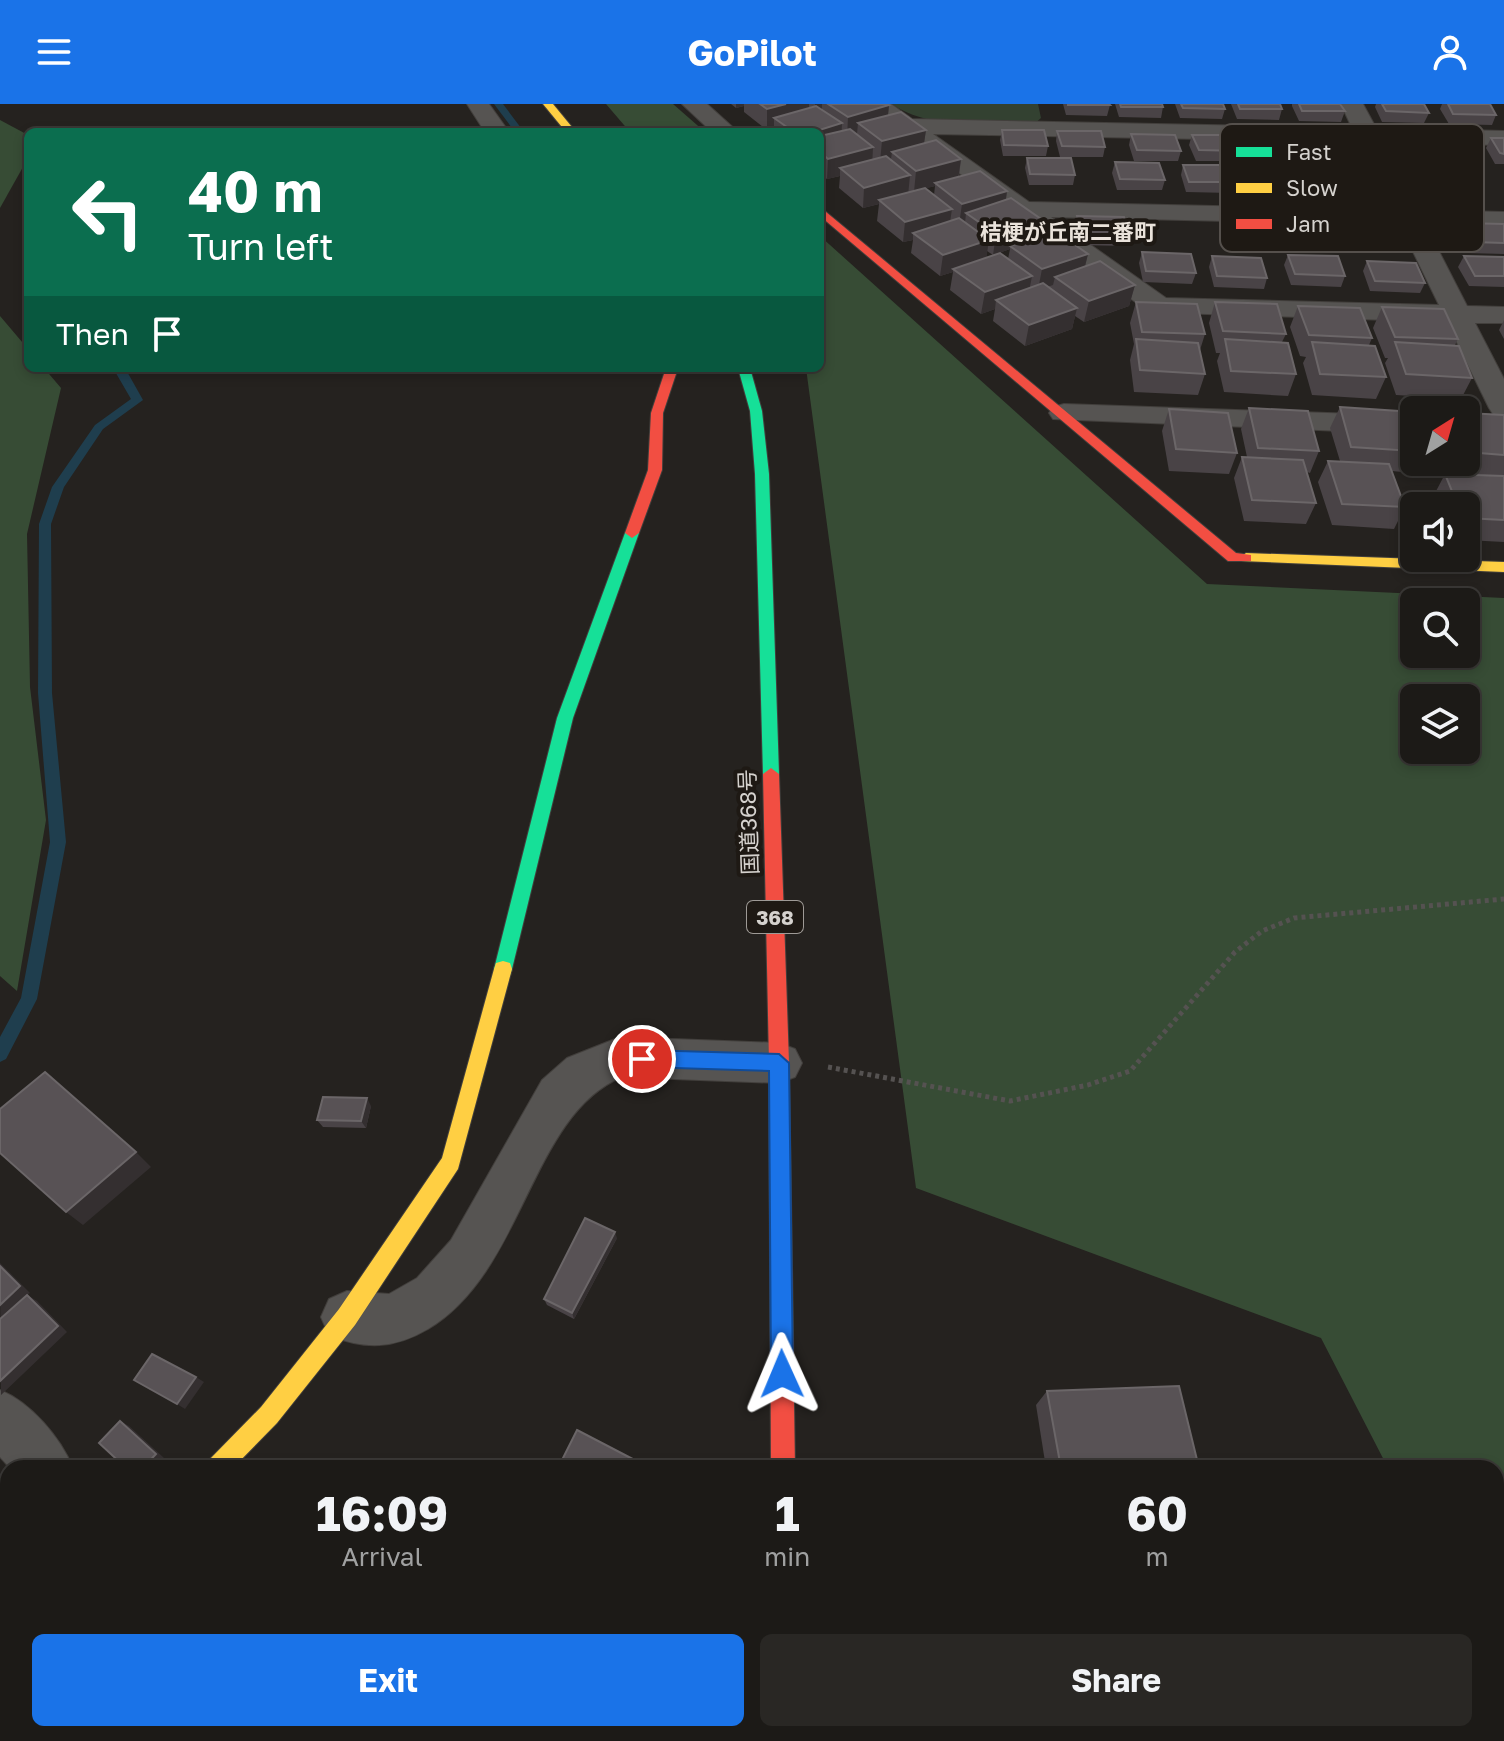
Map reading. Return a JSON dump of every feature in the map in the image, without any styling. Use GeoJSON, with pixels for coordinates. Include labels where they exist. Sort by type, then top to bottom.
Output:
{"type":"FeatureCollection","features":[{"type":"Feature","properties":{"kind":"main road"},"geometry":{"type":"LineString","coordinates":[[548,104],[568,128]]}},
{"type":"Feature","properties":{"kind":"main road"},"geometry":{"type":"LineString","coordinates":[[824,213],[1233,558],[1504,567]]}},
{"type":"Feature","properties":{"kind":"main road"},"geometry":{"type":"LineString","coordinates":[[225,1460],[269,1415],[347,1317],[451,1162],[474,1085],[565,718],[655,470],[657,413],[671,372]]}},
{"type":"Feature","properties":{"kind":"main road","name":"国道368号"},"geometry":{"type":"LineString","coordinates":[[745,372],[756,411],[762,474],[779,1063],[783,1460]]}},
{"type":"Feature","properties":{"kind":"street"},"geometry":{"type":"LineString","coordinates":[[478,104],[494,128]]}},
{"type":"Feature","properties":{"kind":"street"},"geometry":{"type":"LineString","coordinates":[[693,104],[721,128]]}},
{"type":"Feature","properties":{"kind":"street"},"geometry":{"type":"LineString","coordinates":[[876,104],[1159,306],[1504,315]]}},
{"type":"Feature","properties":{"kind":"street"},"geometry":{"type":"LineString","coordinates":[[1048,104],[1054,130]]}},
{"type":"Feature","properties":{"kind":"street"},"geometry":{"type":"LineString","coordinates":[[1352,104],[1362,124]]}},
{"type":"Feature","properties":{"kind":"street"},"geometry":{"type":"LineString","coordinates":[[908,126],[1220,133]]}},
{"type":"Feature","properties":{"kind":"street"},"geometry":{"type":"LineString","coordinates":[[1484,138],[1504,138]]}},
{"type":"Feature","properties":{"kind":"street"},"geometry":{"type":"LineString","coordinates":[[1021,209],[1220,214]]}},
{"type":"Feature","properties":{"kind":"street"},"geometry":{"type":"LineString","coordinates":[[1484,220],[1504,220]]}},
{"type":"Feature","properties":{"kind":"street"},"geometry":{"type":"LineString","coordinates":[[1425,252],[1504,408]]}},
{"type":"Feature","properties":{"kind":"street"},"geometry":{"type":"LineString","coordinates":[[1064,413],[1400,425]]}},
{"type":"Feature","properties":{"kind":"street"},"geometry":{"type":"LineString","coordinates":[[347,1317],[394,1320],[435,1296],[469,1257],[558,1095],[583,1072],[620,1057],[779,1063]]}},
{"type":"Feature","properties":{"kind":"street"},"geometry":{"type":"LineString","coordinates":[[0,1417],[39,1460]]}},
{"type":"Feature","properties":{"kind":"path"},"geometry":{"type":"LineString","coordinates":[[779,1063],[858,1070],[1010,1101],[1088,1085],[1130,1071],[1235,952],[1262,931],[1294,918],[1504,899]]}},
{"type":"Feature","properties":{"kind":"green space"},"geometry":{"type":"Polygon","coordinates":[[[606,104],[673,104],[700,128],[627,128],[606,104]]]}},
{"type":"Feature","properties":{"kind":"green space"},"geometry":{"type":"Polygon","coordinates":[[[892,104],[1038,104],[1041,118],[1034,124],[960,124],[907,113],[892,104]]]}},
{"type":"Feature","properties":{"kind":"green space"},"geometry":{"type":"Polygon","coordinates":[[[0,120],[24,133],[24,165],[0,208],[0,120]]]}},
{"type":"Feature","properties":{"kind":"green space"},"geometry":{"type":"Polygon","coordinates":[[[824,240],[1207,584],[1400,593],[1400,668],[1480,668],[1480,597],[1504,598],[1504,1460],[1384,1460],[1321,1338],[916,1188],[807,372],[824,372],[824,240]]]}},
{"type":"Feature","properties":{"kind":"green space"},"geometry":{"type":"Polygon","coordinates":[[[0,316],[24,344],[24,372],[47,372],[61,388],[27,534],[30,687],[46,820],[17,991],[0,976],[0,316]]]}},
{"type":"Feature","properties":{"kind":"building"},"geometry":{"type":"Polygon","coordinates":[[[760,104],[786,104],[767,109],[760,104]]]}},
{"type":"Feature","properties":{"kind":"building"},"geometry":{"type":"Polygon","coordinates":[[[828,104],[887,104],[889,105],[848,117],[828,104]]]}},
{"type":"Feature","properties":{"kind":"building"},"geometry":{"type":"Polygon","coordinates":[[[1109,104],[1110,105],[1068,105],[1109,104]]]}},
{"type":"Feature","properties":{"kind":"building"},"geometry":{"type":"Polygon","coordinates":[[[1120,104],[1162,104],[1163,107],[1121,107],[1120,104]]]}},
{"type":"Feature","properties":{"kind":"building"},"geometry":{"type":"Polygon","coordinates":[[[1181,104],[1223,104],[1225,109],[1183,108],[1181,104]]]}},
{"type":"Feature","properties":{"kind":"building"},"geometry":{"type":"Polygon","coordinates":[[[1238,104],[1280,104],[1282,109],[1240,109],[1238,104]]]}},
{"type":"Feature","properties":{"kind":"building"},"geometry":{"type":"Polygon","coordinates":[[[1299,104],[1340,104],[1345,111],[1302,111],[1299,104]]]}},
{"type":"Feature","properties":{"kind":"building"},"geometry":{"type":"Polygon","coordinates":[[[1382,104],[1424,104],[1429,113],[1386,111],[1382,104]]]}},
{"type":"Feature","properties":{"kind":"building"},"geometry":{"type":"Polygon","coordinates":[[[1448,104],[1490,104],[1496,115],[1453,114],[1448,104]]]}},
{"type":"Feature","properties":{"kind":"building"},"geometry":{"type":"Polygon","coordinates":[[[816,106],[842,123],[824,129],[788,128],[774,118],[816,106]]]}},
{"type":"Feature","properties":{"kind":"building"},"geometry":{"type":"Polygon","coordinates":[[[901,112],[926,130],[882,141],[858,123],[901,112]]]}},
{"type":"Feature","properties":{"kind":"building"},"geometry":{"type":"Polygon","coordinates":[[[850,129],[873,147],[828,159],[824,156],[824,135],[850,129]]]}},
{"type":"Feature","properties":{"kind":"building"},"geometry":{"type":"Polygon","coordinates":[[[1002,130],[1044,130],[1048,146],[1004,145],[1002,130]]]}},
{"type":"Feature","properties":{"kind":"building"},"geometry":{"type":"Polygon","coordinates":[[[1057,131],[1101,131],[1105,147],[1062,146],[1057,131]]]}},
{"type":"Feature","properties":{"kind":"building"},"geometry":{"type":"Polygon","coordinates":[[[1131,134],[1175,135],[1181,151],[1137,150],[1131,134]]]}},
{"type":"Feature","properties":{"kind":"building"},"geometry":{"type":"Polygon","coordinates":[[[1192,135],[1220,135],[1220,150],[1199,150],[1192,135]]]}},
{"type":"Feature","properties":{"kind":"building"},"geometry":{"type":"Polygon","coordinates":[[[1491,138],[1504,138],[1504,154],[1500,153],[1491,138]]]}},
{"type":"Feature","properties":{"kind":"building"},"geometry":{"type":"Polygon","coordinates":[[[936,140],[961,159],[916,171],[892,152],[936,140]]]}},
{"type":"Feature","properties":{"kind":"building"},"geometry":{"type":"Polygon","coordinates":[[[886,156],[910,175],[864,188],[840,168],[886,156]]]}},
{"type":"Feature","properties":{"kind":"building"},"geometry":{"type":"Polygon","coordinates":[[[1027,158],[1071,158],[1075,175],[1030,174],[1027,158]]]}},
{"type":"Feature","properties":{"kind":"building"},"geometry":{"type":"Polygon","coordinates":[[[1115,162],[1159,163],[1165,180],[1120,179],[1115,162]]]}},
{"type":"Feature","properties":{"kind":"building"},"geometry":{"type":"Polygon","coordinates":[[[1183,165],[1220,165],[1220,182],[1189,182],[1183,165]]]}},
{"type":"Feature","properties":{"kind":"building"},"geometry":{"type":"Polygon","coordinates":[[[980,171],[1007,191],[962,204],[935,183],[980,171]]]}},
{"type":"Feature","properties":{"kind":"building"},"geometry":{"type":"Polygon","coordinates":[[[925,188],[952,209],[905,222],[879,200],[925,188]]]}},
{"type":"Feature","properties":{"kind":"building"},"geometry":{"type":"Polygon","coordinates":[[[1011,198],[1041,219],[996,234],[966,213],[1011,198]]]}},
{"type":"Feature","properties":{"kind":"building"},"geometry":{"type":"Polygon","coordinates":[[[1077,216],[1124,217],[1129,235],[1081,235],[1077,216]]]}},
{"type":"Feature","properties":{"kind":"building"},"geometry":{"type":"Polygon","coordinates":[[[959,218],[989,240],[943,255],[913,233],[959,218]]]}},
{"type":"Feature","properties":{"kind":"building"},"geometry":{"type":"Polygon","coordinates":[[[1484,224],[1504,224],[1504,243],[1484,242],[1484,224]]]}},
{"type":"Feature","properties":{"kind":"building"},"geometry":{"type":"Polygon","coordinates":[[[1055,231],[1088,254],[1042,269],[1010,246],[1055,231]]]}},
{"type":"Feature","properties":{"kind":"building"},"geometry":{"type":"Polygon","coordinates":[[[1142,252],[1191,254],[1196,273],[1146,271],[1142,252]]]}},
{"type":"Feature","properties":{"kind":"building"},"geometry":{"type":"Polygon","coordinates":[[[1000,253],[1032,276],[985,292],[953,269],[1000,253]]]}},
{"type":"Feature","properties":{"kind":"building"},"geometry":{"type":"Polygon","coordinates":[[[1288,255],[1338,256],[1345,276],[1295,274],[1288,255]]]}},
{"type":"Feature","properties":{"kind":"building"},"geometry":{"type":"Polygon","coordinates":[[[1212,256],[1261,258],[1267,278],[1217,276],[1212,256]]]}},
{"type":"Feature","properties":{"kind":"building"},"geometry":{"type":"Polygon","coordinates":[[[1464,256],[1504,257],[1504,276],[1475,276],[1464,256]]]}},
{"type":"Feature","properties":{"kind":"building"},"geometry":{"type":"Polygon","coordinates":[[[1100,261],[1135,285],[1089,301],[1055,277],[1100,261]]]}},
{"type":"Feature","properties":{"kind":"building"},"geometry":{"type":"Polygon","coordinates":[[[1367,261],[1416,263],[1425,283],[1375,281],[1367,261]]]}},
{"type":"Feature","properties":{"kind":"building"},"geometry":{"type":"Polygon","coordinates":[[[1043,283],[1077,308],[1029,325],[996,300],[1043,283]]]}},
{"type":"Feature","properties":{"kind":"building"},"geometry":{"type":"Polygon","coordinates":[[[1136,302],[1197,304],[1205,334],[1142,332],[1136,302]]]}},
{"type":"Feature","properties":{"kind":"building"},"geometry":{"type":"Polygon","coordinates":[[[1215,302],[1277,304],[1286,334],[1223,331],[1215,302]]]}},
{"type":"Feature","properties":{"kind":"building"},"geometry":{"type":"Polygon","coordinates":[[[1298,306],[1360,308],[1372,338],[1309,335],[1298,306]]]}},
{"type":"Feature","properties":{"kind":"building"},"geometry":{"type":"Polygon","coordinates":[[[1382,307],[1444,309],[1458,339],[1395,337],[1382,307]]]}},
{"type":"Feature","properties":{"kind":"building"},"geometry":{"type":"Polygon","coordinates":[[[1136,339],[1198,343],[1205,374],[1140,370],[1136,339]]]}},
{"type":"Feature","properties":{"kind":"building"},"geometry":{"type":"Polygon","coordinates":[[[1225,339],[1288,343],[1296,374],[1231,371],[1225,339]]]}},
{"type":"Feature","properties":{"kind":"building"},"geometry":{"type":"Polygon","coordinates":[[[1312,342],[1375,346],[1386,377],[1320,374],[1312,342]]]}},
{"type":"Feature","properties":{"kind":"building"},"geometry":{"type":"Polygon","coordinates":[[[1395,342],[1459,346],[1472,378],[1406,374],[1395,342]]]}},
{"type":"Feature","properties":{"kind":"building"},"geometry":{"type":"Polygon","coordinates":[[[1340,407],[1399,411],[1400,450],[1351,447],[1340,407]]]}},
{"type":"Feature","properties":{"kind":"building"},"geometry":{"type":"Polygon","coordinates":[[[1249,408],[1308,411],[1319,451],[1258,448],[1249,408]]]}},
{"type":"Feature","properties":{"kind":"building"},"geometry":{"type":"Polygon","coordinates":[[[1169,409],[1228,413],[1237,453],[1176,449],[1169,409]]]}},
{"type":"Feature","properties":{"kind":"building"},"geometry":{"type":"Polygon","coordinates":[[[1480,414],[1504,415],[1504,455],[1480,453],[1480,414]]]}},
{"type":"Feature","properties":{"kind":"building"},"geometry":{"type":"Polygon","coordinates":[[[1242,457],[1303,460],[1316,503],[1252,500],[1242,457]]]}},
{"type":"Feature","properties":{"kind":"building"},"geometry":{"type":"Polygon","coordinates":[[[1328,461],[1389,464],[1400,494],[1400,507],[1342,504],[1328,461]]]}},
{"type":"Feature","properties":{"kind":"building"},"geometry":{"type":"Polygon","coordinates":[[[1446,476],[1504,476],[1504,520],[1480,519],[1480,492],[1452,492],[1446,476]]]}},
{"type":"Feature","properties":{"kind":"building"},"geometry":{"type":"Polygon","coordinates":[[[45,1072],[136,1152],[66,1212],[0,1153],[0,1109],[45,1072]]]}},
{"type":"Feature","properties":{"kind":"building"},"geometry":{"type":"Polygon","coordinates":[[[323,1097],[367,1098],[361,1121],[317,1120],[323,1097]]]}},
{"type":"Feature","properties":{"kind":"building"},"geometry":{"type":"Polygon","coordinates":[[[585,1218],[615,1232],[572,1313],[544,1299],[585,1218]]]}},
{"type":"Feature","properties":{"kind":"building"},"geometry":{"type":"Polygon","coordinates":[[[0,1266],[20,1286],[0,1305],[0,1266]]]}},
{"type":"Feature","properties":{"kind":"building"},"geometry":{"type":"Polygon","coordinates":[[[27,1295],[58,1326],[0,1381],[0,1319],[27,1295]]]}},
{"type":"Feature","properties":{"kind":"building"},"geometry":{"type":"Polygon","coordinates":[[[152,1354],[196,1377],[177,1404],[134,1380],[152,1354]]]}},
{"type":"Feature","properties":{"kind":"building"},"geometry":{"type":"Polygon","coordinates":[[[1179,1386],[1197,1460],[1060,1460],[1047,1391],[1179,1386]]]}},
{"type":"Feature","properties":{"kind":"building"},"geometry":{"type":"Polygon","coordinates":[[[120,1421],[156,1454],[150,1460],[117,1460],[99,1443],[120,1421]]]}},
{"type":"Feature","properties":{"kind":"building"},"geometry":{"type":"Polygon","coordinates":[[[577,1430],[635,1460],[562,1460],[577,1430]]]}},
{"type":"Feature","properties":{"kind":"waterway"},"geometry":{"type":"LineString","coordinates":[[498,104],[517,128]]}},
{"type":"Feature","properties":{"kind":"waterway"},"geometry":{"type":"LineString","coordinates":[[0,1054],[29,999],[58,842],[45,693],[45,524],[58,487],[99,427],[137,400],[121,372]]}},
{"type":"Feature","properties":{"kind":"traffic: fast"},"geometry":{"type":"LineString","coordinates":[[745,372],[756,411],[762,474],[771,774]]}},
{"type":"Feature","properties":{"kind":"traffic: fast"},"geometry":{"type":"LineString","coordinates":[[503,969],[565,718],[632,533]]}},
{"type":"Feature","properties":{"kind":"traffic: slow"},"geometry":{"type":"LineString","coordinates":[[548,104],[568,128]]}},
{"type":"Feature","properties":{"kind":"traffic: slow"},"geometry":{"type":"LineString","coordinates":[[1246,558],[1504,567]]}},
{"type":"Feature","properties":{"kind":"traffic: slow"},"geometry":{"type":"LineString","coordinates":[[225,1460],[269,1415],[347,1317],[451,1162],[503,969]]}},
{"type":"Feature","properties":{"kind":"traffic: jam"},"geometry":{"type":"LineString","coordinates":[[824,213],[1233,558],[1246,558]]}},
{"type":"Feature","properties":{"kind":"traffic: jam"},"geometry":{"type":"LineString","coordinates":[[632,533],[655,470],[657,413],[671,372]]}},
{"type":"Feature","properties":{"kind":"traffic: jam"},"geometry":{"type":"LineString","coordinates":[[771,774],[779,1063],[783,1460]]}},
{"type":"Feature","properties":{"kind":"district","name":"桔梗が丘南二番町"},"geometry":{"type":"Point","coordinates":[1068,231]}},
{"type":"Feature","properties":{"kind":"route"},"geometry":{"type":"LineString","coordinates":[[642,1059],[779,1063],[782,1374]]}}]}
